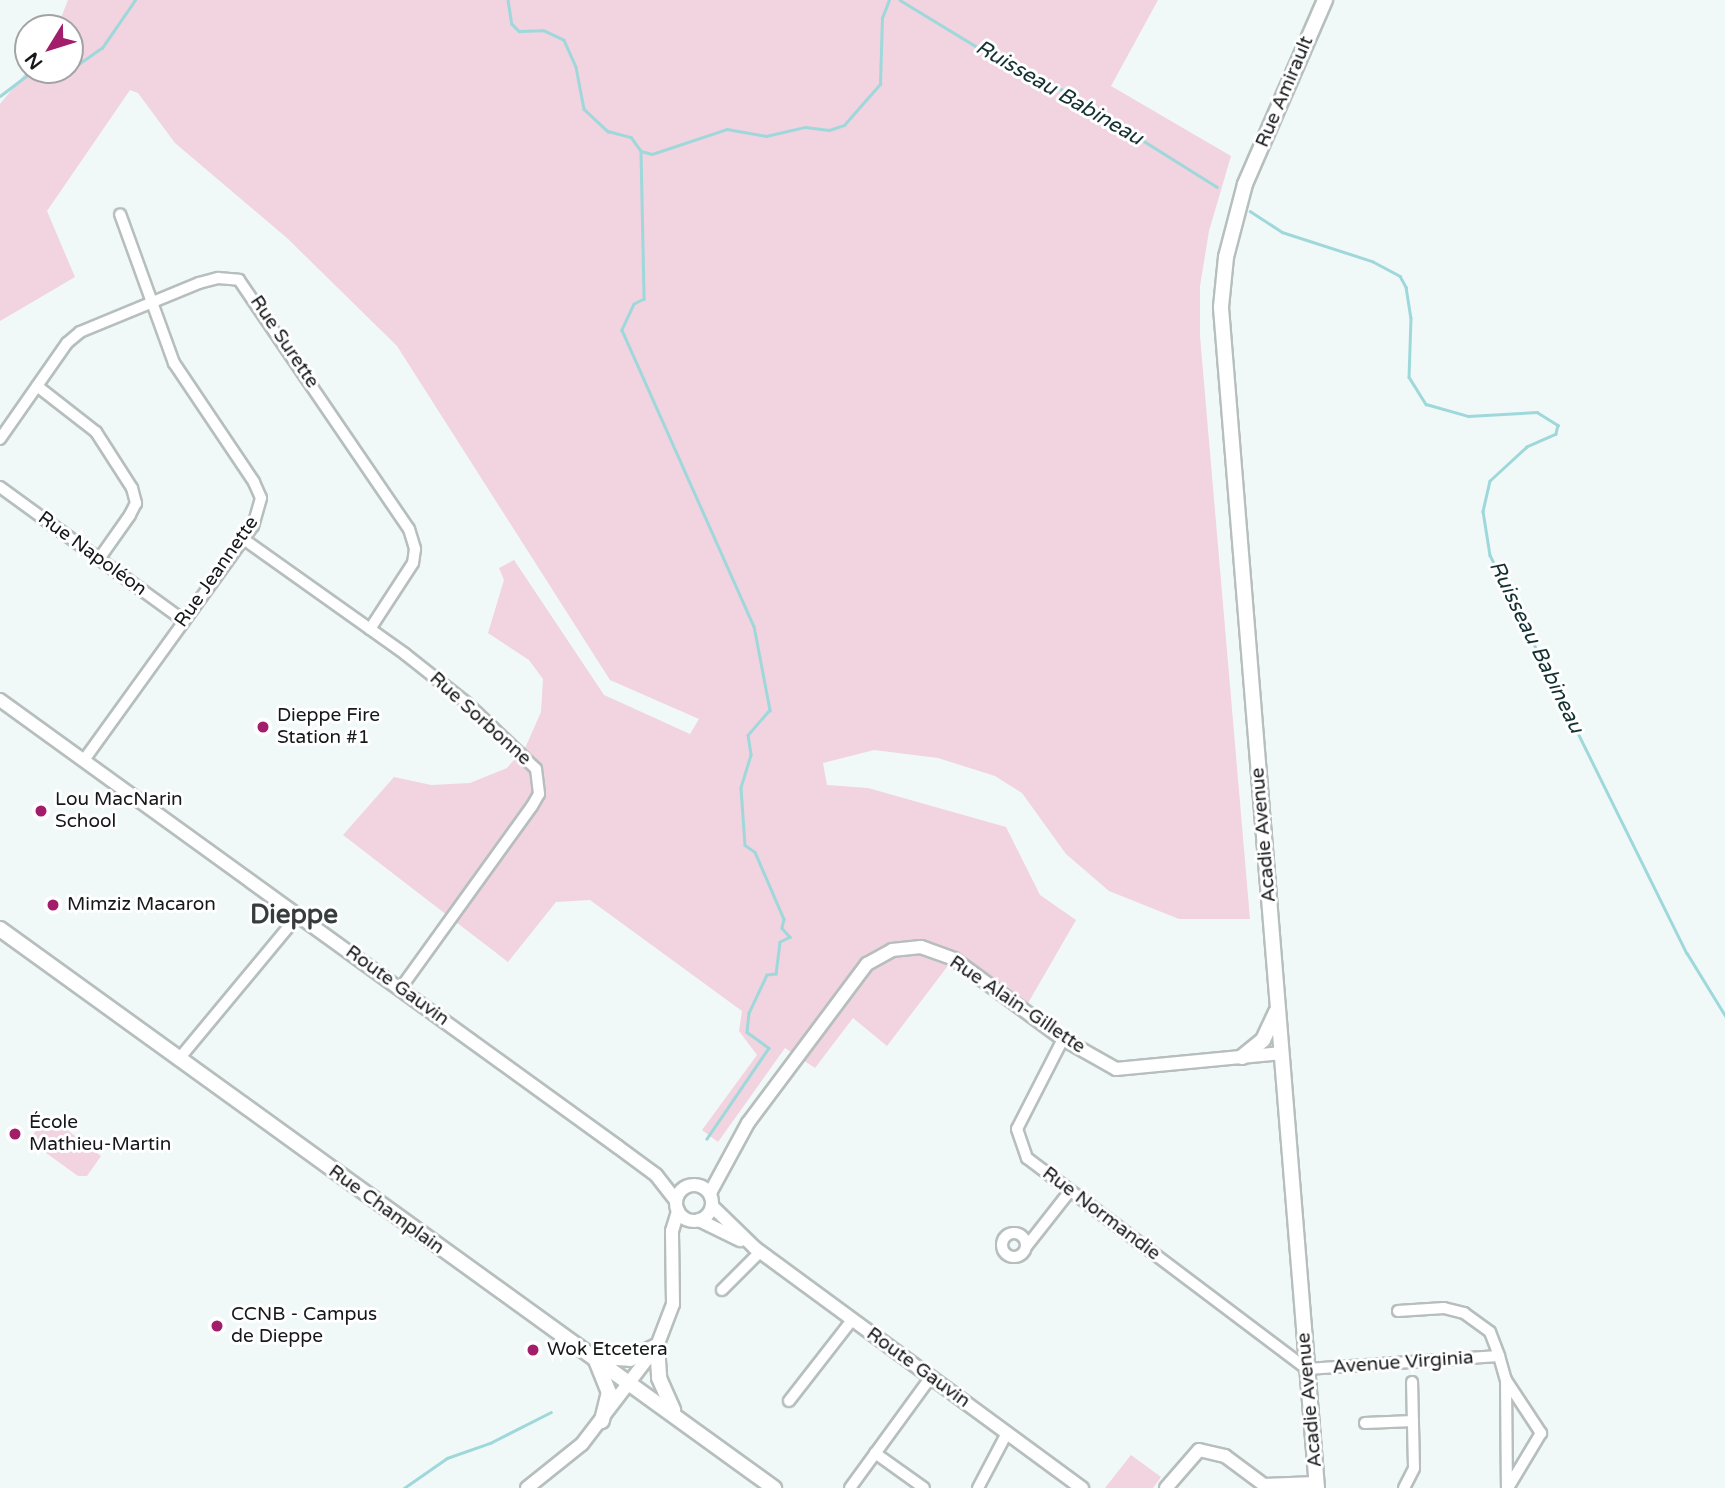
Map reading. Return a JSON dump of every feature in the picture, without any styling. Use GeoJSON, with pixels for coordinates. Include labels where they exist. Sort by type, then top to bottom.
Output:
{"type":"FeatureCollection","features":[{"type":"Feature","properties":{"kind":"main road","name":"Rue Amirault"},"geometry":{"type":"LineString","coordinates":[[1245,184],[1325,0]]}},
{"type":"Feature","properties":{"kind":"main road","name":"Acadie Avenue"},"geometry":{"type":"LineString","coordinates":[[1245,184],[1226,257],[1221,307],[1318,1486]]}},
{"type":"Feature","properties":{"kind":"main road","name":"Rue Champlain"},"geometry":{"type":"LineString","coordinates":[[0,929],[774,1488]]}},
{"type":"Feature","properties":{"kind":"main road"},"geometry":{"type":"LineString","coordinates":[[1242,1057],[1263,1040],[1278,1007]]}},
{"type":"Feature","properties":{"kind":"main road"},"geometry":{"type":"LineString","coordinates":[[602,1421],[609,1392],[594,1357],[630,1359],[657,1346],[665,1398],[680,1419]]}},
{"type":"Feature","properties":{"kind":"street","name":"Rue Jeannette"},"geometry":{"type":"LineString","coordinates":[[83,760],[259,515],[261,498],[254,482],[174,363],[120,214]]}},
{"type":"Feature","properties":{"kind":"street","name":"Rue Surette"},"geometry":{"type":"LineString","coordinates":[[0,439],[37,386],[80,332],[218,278],[239,280],[267,314],[409,529],[415,549],[414,563],[370,629]]}},
{"type":"Feature","properties":{"kind":"street"},"geometry":{"type":"LineString","coordinates":[[37,386],[96,432],[132,488],[136,503],[130,516],[99,559]]}},
{"type":"Feature","properties":{"kind":"street","name":"Rue Napoléon"},"geometry":{"type":"LineString","coordinates":[[0,487],[183,620]]}},
{"type":"Feature","properties":{"kind":"street","name":"Rue Sorbonne"},"geometry":{"type":"LineString","coordinates":[[242,538],[370,629],[468,704],[528,759],[540,780],[532,806],[400,989]]}},
{"type":"Feature","properties":{"kind":"street","name":"Route Gauvin"},"geometry":{"type":"LineString","coordinates":[[0,700],[656,1175],[677,1206],[696,1220],[757,1250],[1082,1488]]}},
{"type":"Feature","properties":{"kind":"street"},"geometry":{"type":"LineString","coordinates":[[178,1060],[299,914]]}},
{"type":"Feature","properties":{"kind":"street","name":"Rue Alain-Gillette"},"geometry":{"type":"LineString","coordinates":[[677,1206],[691,1185],[725,1159],[867,964],[892,950],[921,947],[954,958],[1063,1039],[1116,1069],[1282,1053]]}},
{"type":"Feature","properties":{"kind":"street","name":"Rue Normandie"},"geometry":{"type":"LineString","coordinates":[[1063,1039],[1017,1129],[1027,1158],[1284,1348],[1307,1369]]}},
{"type":"Feature","properties":{"kind":"street","name":"Rue Alain-Gillette"},"geometry":{"type":"LineString","coordinates":[[673,1241],[696,1220],[711,1200],[725,1159]]}},
{"type":"Feature","properties":{"kind":"street","name":"Route Gauvin"},"geometry":{"type":"LineString","coordinates":[[656,1175],[691,1185],[711,1200],[757,1250]]}},
{"type":"Feature","properties":{"kind":"street"},"geometry":{"type":"LineString","coordinates":[[1026,1247],[1070,1191]]}},
{"type":"Feature","properties":{"kind":"street"},"geometry":{"type":"LineString","coordinates":[[533,1487],[582,1444],[631,1384],[657,1346],[673,1304],[673,1241],[677,1206]]}},
{"type":"Feature","properties":{"kind":"street"},"geometry":{"type":"LineString","coordinates":[[722,1290],[757,1250]]}},
{"type":"Feature","properties":{"kind":"street","name":"Avenue Virginia"},"geometry":{"type":"LineString","coordinates":[[1398,1311],[1444,1308],[1464,1313],[1490,1332],[1506,1380],[1507,1488]]}},
{"type":"Feature","properties":{"kind":"street"},"geometry":{"type":"LineString","coordinates":[[789,1401],[852,1320]]}},
{"type":"Feature","properties":{"kind":"street"},"geometry":{"type":"LineString","coordinates":[[1284,1348],[1306,1339]]}},
{"type":"Feature","properties":{"kind":"street","name":"Avenue Virginia"},"geometry":{"type":"LineString","coordinates":[[1307,1369],[1499,1356]]}},
{"type":"Feature","properties":{"kind":"street"},"geometry":{"type":"LineString","coordinates":[[850,1488],[931,1377]]}},
{"type":"Feature","properties":{"kind":"street","name":"Avenue Virginia"},"geometry":{"type":"LineString","coordinates":[[1506,1380],[1541,1433],[1507,1488]]}},
{"type":"Feature","properties":{"kind":"street","name":"Avenue Virginia"},"geometry":{"type":"LineString","coordinates":[[1404,1488],[1414,1473],[1412,1382]]}},
{"type":"Feature","properties":{"kind":"street"},"geometry":{"type":"LineString","coordinates":[[1365,1423],[1413,1422]]}},
{"type":"Feature","properties":{"kind":"street"},"geometry":{"type":"LineString","coordinates":[[978,1488],[1007,1433]]}},
{"type":"Feature","properties":{"kind":"street"},"geometry":{"type":"LineString","coordinates":[[1166,1488],[1199,1450],[1225,1456],[1264,1485],[1318,1486]]}},
{"type":"Feature","properties":{"kind":"street"},"geometry":{"type":"LineString","coordinates":[[875,1453],[924,1488]]}},
{"type":"Feature","properties":{"kind":"shaded area"},"geometry":{"type":"Polygon","coordinates":[[[68,0],[1158,0],[1111,86],[1231,156],[1209,231],[1200,286],[1200,336],[1250,919],[1179,919],[1109,891],[1066,854],[1022,793],[995,776],[938,758],[874,750],[823,763],[827,785],[868,788],[1006,827],[1040,895],[1076,920],[1024,1010],[953,959],[887,1046],[853,1018],[815,1068],[785,1048],[718,1142],[702,1130],[757,1055],[739,1031],[742,1011],[590,900],[556,902],[508,962],[343,835],[394,777],[431,785],[470,783],[507,768],[526,746],[541,712],[543,679],[529,660],[488,633],[504,580],[499,568],[514,560],[604,695],[690,734],[699,719],[610,680],[397,346],[287,238],[175,143],[138,93],[130,90],[47,211],[75,277],[0,321],[0,104],[16,84],[84,84],[84,14],[62,14],[68,0]]]}},
{"type":"Feature","properties":{"kind":"shaded area"},"geometry":{"type":"Polygon","coordinates":[[[49,1116],[101,1156],[87,1176],[78,1176],[28,1140],[49,1116]]]}},
{"type":"Feature","properties":{"kind":"shaded area"},"geometry":{"type":"Polygon","coordinates":[[[1131,1455],[1161,1477],[1153,1488],[1105,1488],[1131,1455]]]}},
{"type":"Feature","properties":{"kind":"waterway"},"geometry":{"type":"LineString","coordinates":[[84,60],[102,48],[135,0]]}},
{"type":"Feature","properties":{"kind":"waterway"},"geometry":{"type":"LineString","coordinates":[[508,0],[512,24],[519,31],[543,30],[564,40],[576,67],[584,109],[608,131],[631,137],[641,151],[644,299],[634,304],[622,330],[754,626],[770,710],[748,735],[751,755],[741,788],[745,845],[755,852],[784,919],[782,928],[790,937],[780,942],[776,974],[767,975],[749,1013],[747,1032],[769,1048],[707,1139]]}},
{"type":"Feature","properties":{"kind":"waterway","name":"Ruisseau Babineau"},"geometry":{"type":"LineString","coordinates":[[641,151],[652,154],[727,129],[766,136],[805,127],[829,130],[844,125],[880,84],[882,18],[889,0]]}},
{"type":"Feature","properties":{"kind":"waterway","name":"Ruisseau Babineau"},"geometry":{"type":"LineString","coordinates":[[900,0],[1033,81],[1061,89],[1217,187]]}},
{"type":"Feature","properties":{"kind":"waterway"},"geometry":{"type":"LineString","coordinates":[[0,96],[16,84]]}},
{"type":"Feature","properties":{"kind":"waterway","name":"Ruisseau Babineau"},"geometry":{"type":"LineString","coordinates":[[1250,211],[1282,232],[1372,261],[1400,276],[1406,287],[1411,318],[1409,377],[1426,404],[1468,416],[1537,412],[1558,425],[1556,434],[1527,447],[1490,481],[1483,511],[1490,555],[1687,953],[1725,1015]]}},
{"type":"Feature","properties":{"kind":"waterway"},"geometry":{"type":"LineString","coordinates":[[404,1488],[447,1458],[490,1443],[551,1412]]}},
{"type":"Feature","properties":{"kind":"place","name":"Dieppe Fire Station #1"},"geometry":{"type":"Point","coordinates":[263,727]}},
{"type":"Feature","properties":{"kind":"place","name":"Lou MacNarin School"},"geometry":{"type":"Point","coordinates":[41,811]}},
{"type":"Feature","properties":{"kind":"place","name":"Mimziz Macaron"},"geometry":{"type":"Point","coordinates":[53,905]}},
{"type":"Feature","properties":{"kind":"place","name":"École Mathieu-Martin"},"geometry":{"type":"Point","coordinates":[15,1134]}},
{"type":"Feature","properties":{"kind":"place","name":"CCNB - Campus de Dieppe"},"geometry":{"type":"Point","coordinates":[217,1326]}},
{"type":"Feature","properties":{"kind":"place","name":"Wok Etcetera"},"geometry":{"type":"Point","coordinates":[533,1350]}},
{"type":"Feature","properties":{"kind":"district","name":"Dieppe"},"geometry":{"type":"Point","coordinates":[294,915]}}]}
